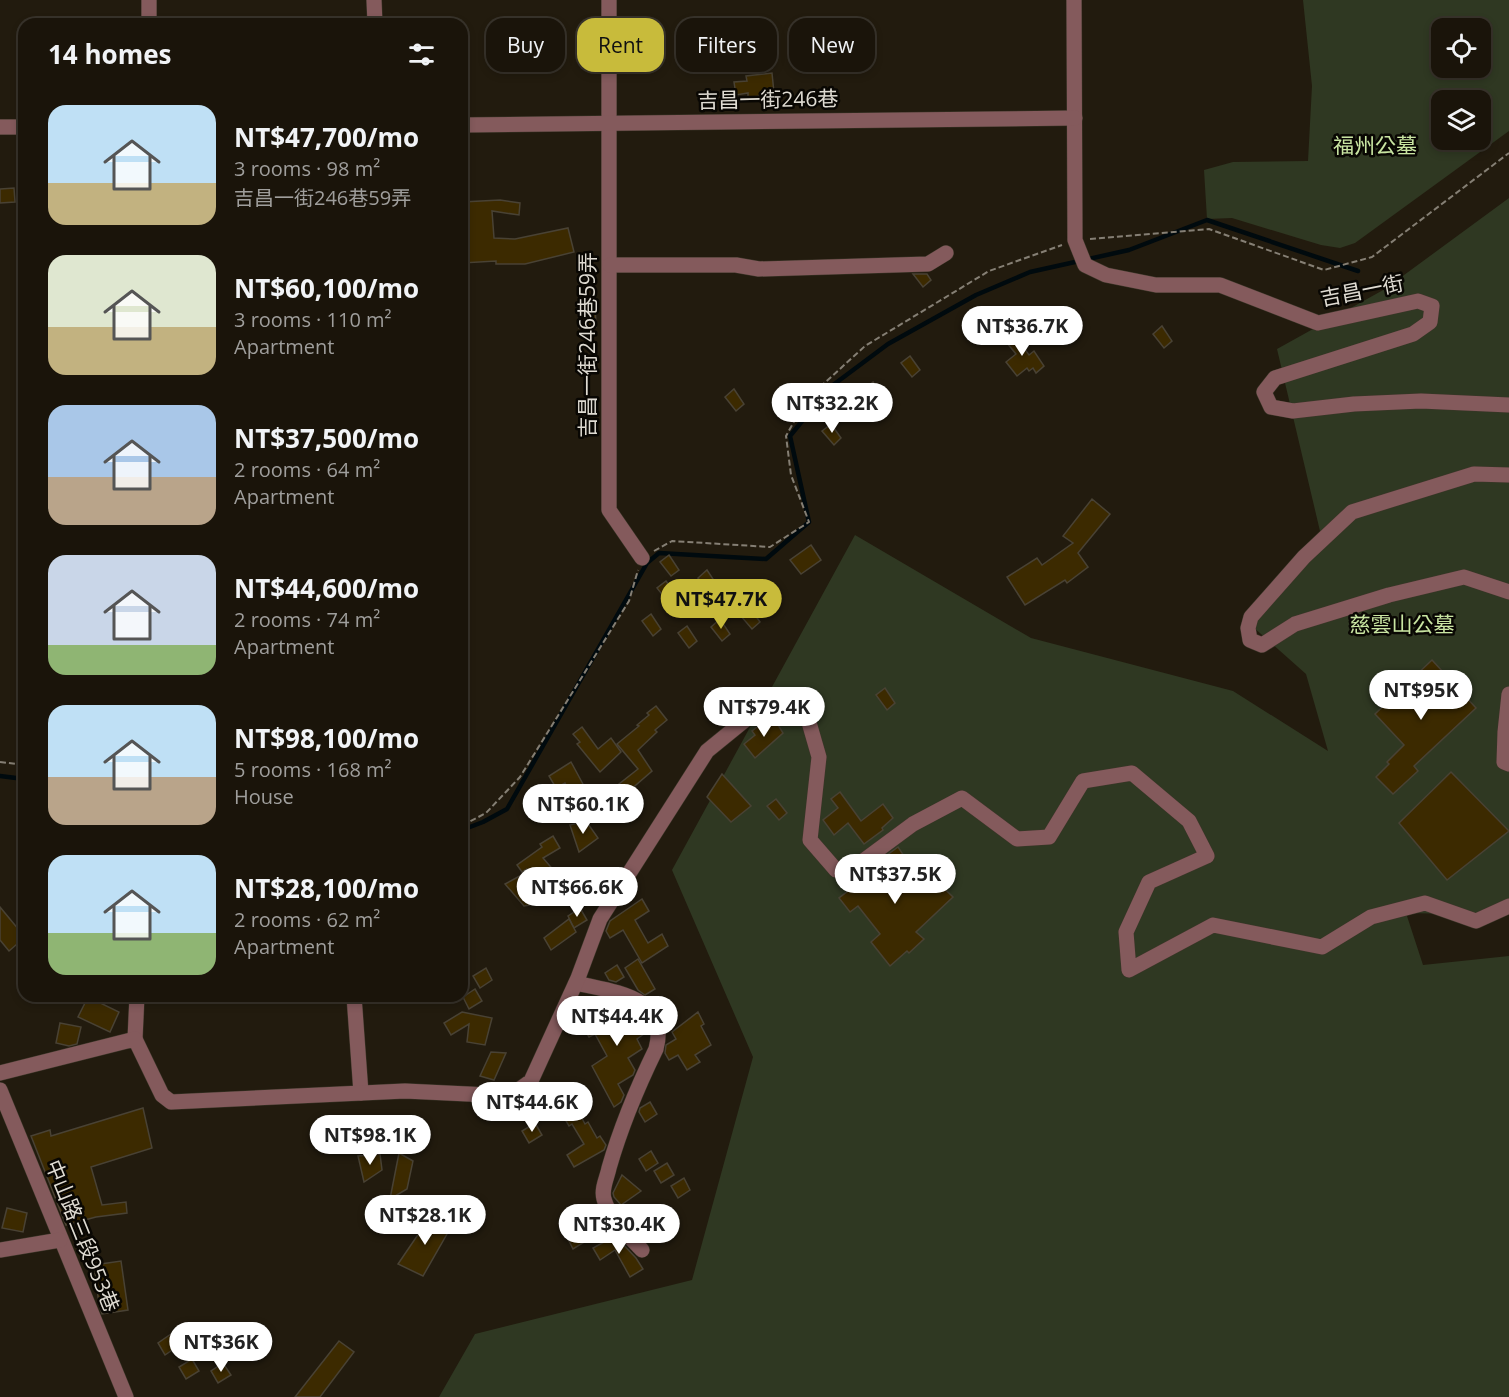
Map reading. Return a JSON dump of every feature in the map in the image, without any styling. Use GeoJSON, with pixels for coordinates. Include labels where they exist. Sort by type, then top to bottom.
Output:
{"type":"FeatureCollection","features":[{"type":"Feature","properties":{"kind":"street"},"geometry":{"type":"LineString","coordinates":[[149,0],[149,18]]}},
{"type":"Feature","properties":{"kind":"street"},"geometry":{"type":"LineString","coordinates":[[375,0],[375,18]]}},
{"type":"Feature","properties":{"kind":"street","name":"吉昌一街246巷59弄"},"geometry":{"type":"LineString","coordinates":[[609,0],[609,510],[642,558]]}},
{"type":"Feature","properties":{"kind":"street","name":"吉昌一街"},"geometry":{"type":"LineString","coordinates":[[1074,0],[1075,240],[1085,265],[1106,275],[1156,285],[1220,285],[1318,323],[1418,301],[1432,306],[1430,322],[1413,334],[1275,378],[1264,392],[1271,407],[1293,411],[1354,404],[1421,401],[1509,405]]}},
{"type":"Feature","properties":{"kind":"street","name":"吉昌一街246巷"},"geometry":{"type":"LineString","coordinates":[[468,125],[1075,118]]}},
{"type":"Feature","properties":{"kind":"street"},"geometry":{"type":"LineString","coordinates":[[0,127],[18,127]]}},
{"type":"Feature","properties":{"kind":"street"},"geometry":{"type":"LineString","coordinates":[[610,265],[736,265],[759,269],[928,264],[946,253]]}},
{"type":"Feature","properties":{"kind":"street"},"geometry":{"type":"LineString","coordinates":[[1509,475],[1474,474],[1352,512],[1304,557],[1251,617],[1248,628],[1250,640],[1262,645],[1295,624],[1389,595],[1464,577],[1509,592]]}},
{"type":"Feature","properties":{"kind":"street"},"geometry":{"type":"LineString","coordinates":[[1509,694],[1504,762],[1509,764]]}},
{"type":"Feature","properties":{"kind":"street"},"geometry":{"type":"LineString","coordinates":[[136,1002],[135,1039],[162,1095],[171,1102],[405,1090],[510,1096],[531,1081],[576,983],[600,919],[707,751],[767,702],[806,712],[819,757],[810,840],[836,870],[859,864],[914,824],[962,798],[1017,839],[1049,837],[1083,781],[1132,772],[1189,821],[1207,856],[1149,882],[1126,932],[1129,970],[1213,925],[1322,947],[1371,917],[1425,903],[1476,921],[1509,906]]}},
{"type":"Feature","properties":{"kind":"street"},"geometry":{"type":"LineString","coordinates":[[576,983],[637,999],[657,1021],[659,1040],[629,1105],[603,1192],[605,1204],[642,1250]]}},
{"type":"Feature","properties":{"kind":"street"},"geometry":{"type":"LineString","coordinates":[[354,1002],[361,1093]]}},
{"type":"Feature","properties":{"kind":"street"},"geometry":{"type":"LineString","coordinates":[[0,1073],[135,1039]]}},
{"type":"Feature","properties":{"kind":"street","name":"中山路三段953巷"},"geometry":{"type":"LineString","coordinates":[[0,1090],[126,1397]]}},
{"type":"Feature","properties":{"kind":"street"},"geometry":{"type":"LineString","coordinates":[[0,1250],[60,1240]]}},
{"type":"Feature","properties":{"kind":"path"},"geometry":{"type":"LineString","coordinates":[[468,822],[486,813],[520,777],[629,601],[642,558],[672,541],[770,547],[808,522],[791,475],[786,436],[806,400],[864,346],[989,271],[1075,240],[1209,229],[1324,270],[1372,257],[1509,153]]}},
{"type":"Feature","properties":{"kind":"path"},"geometry":{"type":"LineString","coordinates":[[0,762],[18,764]]}},
{"type":"Feature","properties":{"kind":"green space","name":"福州公墓"},"geometry":{"type":"Polygon","coordinates":[[[1303,0],[1509,0],[1509,131],[1491,144],[1491,90],[1431,90],[1431,150],[1483,150],[1355,243],[1340,248],[1321,245],[1232,218],[1207,219],[1204,170],[1233,162],[1308,161],[1312,86],[1303,0]]]}},
{"type":"Feature","properties":{"kind":"green space","name":"慈雲山公墓"},"geometry":{"type":"Polygon","coordinates":[[[1509,198],[1509,915],[1406,913],[1423,965],[1509,956],[1509,1397],[439,1397],[475,1334],[692,1280],[753,1057],[672,870],[855,535],[1031,638],[1233,691],[1328,751],[1306,674],[1243,618],[1324,548],[1277,349],[1385,289],[1509,198]]]}},
{"type":"Feature","properties":{"kind":"building"},"geometry":{"type":"Polygon","coordinates":[[[772,73],[774,93],[748,98],[748,93],[736,95],[734,82],[747,81],[746,76],[772,73]]]}},
{"type":"Feature","properties":{"kind":"building"},"geometry":{"type":"Polygon","coordinates":[[[14,188],[15,202],[0,203],[0,189],[14,188]]]}},
{"type":"Feature","properties":{"kind":"building"},"geometry":{"type":"Polygon","coordinates":[[[500,200],[520,203],[519,215],[492,211],[494,238],[515,239],[568,228],[574,252],[525,264],[496,264],[496,261],[468,263],[468,202],[500,200]]]}},
{"type":"Feature","properties":{"kind":"building"},"geometry":{"type":"Polygon","coordinates":[[[913,274],[927,274],[931,280],[923,287],[913,274]]]}},
{"type":"Feature","properties":{"kind":"building"},"geometry":{"type":"Polygon","coordinates":[[[595,303],[596,327],[579,328],[578,304],[595,303]]]}},
{"type":"Feature","properties":{"kind":"building"},"geometry":{"type":"Polygon","coordinates":[[[1162,326],[1172,341],[1164,348],[1153,334],[1162,326]]]}},
{"type":"Feature","properties":{"kind":"building"},"geometry":{"type":"Polygon","coordinates":[[[1012,331],[1029,355],[1034,351],[1044,366],[1036,373],[1033,368],[1029,371],[1027,368],[1017,376],[1006,362],[1016,354],[1003,338],[1012,331]]]}},
{"type":"Feature","properties":{"kind":"building"},"geometry":{"type":"Polygon","coordinates":[[[910,356],[920,370],[912,377],[901,363],[910,356]]]}},
{"type":"Feature","properties":{"kind":"building"},"geometry":{"type":"Polygon","coordinates":[[[873,382],[883,397],[859,416],[848,402],[873,382]]]}},
{"type":"Feature","properties":{"kind":"building"},"geometry":{"type":"Polygon","coordinates":[[[734,389],[744,404],[736,411],[725,397],[734,389]]]}},
{"type":"Feature","properties":{"kind":"building"},"geometry":{"type":"Polygon","coordinates":[[[831,424],[841,438],[834,445],[822,431],[831,424]]]}},
{"type":"Feature","properties":{"kind":"building"},"geometry":{"type":"Polygon","coordinates":[[[1092,499],[1110,514],[1078,553],[1088,567],[1067,583],[1065,580],[1025,605],[1007,577],[1037,558],[1042,565],[1073,543],[1063,536],[1092,499]]]}},
{"type":"Feature","properties":{"kind":"building"},"geometry":{"type":"Polygon","coordinates":[[[811,545],[821,560],[801,574],[790,560],[811,545]]]}},
{"type":"Feature","properties":{"kind":"building"},"geometry":{"type":"Polygon","coordinates":[[[669,555],[679,570],[671,576],[660,562],[669,555]]]}},
{"type":"Feature","properties":{"kind":"building"},"geometry":{"type":"Polygon","coordinates":[[[707,570],[717,585],[709,592],[698,578],[707,570]]]}},
{"type":"Feature","properties":{"kind":"building"},"geometry":{"type":"Polygon","coordinates":[[[666,581],[676,595],[668,602],[657,588],[666,581]]]}},
{"type":"Feature","properties":{"kind":"building"},"geometry":{"type":"Polygon","coordinates":[[[750,608],[760,622],[752,629],[740,615],[750,608]]]}},
{"type":"Feature","properties":{"kind":"building"},"geometry":{"type":"Polygon","coordinates":[[[651,614],[661,629],[653,636],[642,621],[651,614]]]}},
{"type":"Feature","properties":{"kind":"building"},"geometry":{"type":"Polygon","coordinates":[[[720,619],[730,634],[722,641],[711,627],[720,619]]]}},
{"type":"Feature","properties":{"kind":"building"},"geometry":{"type":"Polygon","coordinates":[[[687,626],[697,641],[689,648],[678,633],[687,626]]]}},
{"type":"Feature","properties":{"kind":"building"},"geometry":{"type":"Polygon","coordinates":[[[1432,660],[1476,708],[1414,766],[1418,771],[1393,794],[1376,777],[1404,745],[1375,714],[1432,660]]]}},
{"type":"Feature","properties":{"kind":"building"},"geometry":{"type":"Polygon","coordinates":[[[885,688],[895,703],[887,710],[876,695],[885,688]]]}},
{"type":"Feature","properties":{"kind":"building"},"geometry":{"type":"Polygon","coordinates":[[[656,706],[667,720],[638,750],[652,771],[629,791],[633,796],[625,803],[614,788],[638,769],[617,744],[639,726],[637,725],[649,715],[647,713],[656,706]]]}},
{"type":"Feature","properties":{"kind":"building"},"geometry":{"type":"Polygon","coordinates":[[[774,718],[783,733],[755,758],[744,744],[755,735],[752,731],[761,724],[763,727],[774,718]]]}},
{"type":"Feature","properties":{"kind":"building"},"geometry":{"type":"Polygon","coordinates":[[[582,727],[598,749],[611,738],[621,752],[600,772],[577,744],[580,742],[573,734],[582,727]]]}},
{"type":"Feature","properties":{"kind":"building"},"geometry":{"type":"Polygon","coordinates":[[[571,762],[584,786],[572,796],[565,783],[556,788],[549,776],[571,762]]]}},
{"type":"Feature","properties":{"kind":"building"},"geometry":{"type":"Polygon","coordinates":[[[1451,772],[1509,831],[1447,880],[1399,823],[1451,772]]]}},
{"type":"Feature","properties":{"kind":"building"},"geometry":{"type":"Polygon","coordinates":[[[722,774],[751,806],[731,822],[707,797],[722,774]]]}},
{"type":"Feature","properties":{"kind":"building"},"geometry":{"type":"Polygon","coordinates":[[[840,792],[861,821],[883,804],[893,818],[882,828],[883,830],[864,844],[848,823],[834,835],[823,820],[838,808],[831,799],[840,792]]]}},
{"type":"Feature","properties":{"kind":"building"},"geometry":{"type":"Polygon","coordinates":[[[776,799],[787,813],[779,820],[767,806],[776,799]]]}},
{"type":"Feature","properties":{"kind":"building"},"geometry":{"type":"Polygon","coordinates":[[[586,821],[598,838],[579,852],[570,825],[586,821]]]}},
{"type":"Feature","properties":{"kind":"building"},"geometry":{"type":"Polygon","coordinates":[[[553,836],[560,848],[543,858],[555,872],[534,889],[544,903],[524,906],[505,884],[529,871],[527,869],[522,872],[517,865],[542,847],[540,844],[553,836]]]}},
{"type":"Feature","properties":{"kind":"building"},"geometry":{"type":"Polygon","coordinates":[[[898,847],[908,862],[899,869],[914,892],[931,876],[953,897],[916,932],[924,939],[890,966],[871,942],[880,934],[858,906],[850,912],[839,898],[857,884],[855,881],[865,874],[864,872],[898,847]]]}},
{"type":"Feature","properties":{"kind":"building"},"geometry":{"type":"Polygon","coordinates":[[[574,873],[587,898],[563,883],[574,873]]]}},
{"type":"Feature","properties":{"kind":"building"},"geometry":{"type":"Polygon","coordinates":[[[642,899],[649,911],[635,920],[648,943],[662,934],[668,946],[642,963],[623,930],[610,938],[606,931],[610,921],[642,899]]]}},
{"type":"Feature","properties":{"kind":"building"},"geometry":{"type":"Polygon","coordinates":[[[0,907],[18,929],[18,943],[9,951],[0,940],[0,907]]]}},
{"type":"Feature","properties":{"kind":"building"},"geometry":{"type":"Polygon","coordinates":[[[580,908],[587,920],[574,928],[568,916],[580,908]]]}},
{"type":"Feature","properties":{"kind":"building"},"geometry":{"type":"Polygon","coordinates":[[[569,919],[576,932],[551,950],[544,938],[569,919]]]}},
{"type":"Feature","properties":{"kind":"building"},"geometry":{"type":"Polygon","coordinates":[[[638,959],[655,989],[645,995],[638,990],[625,968],[638,959]]]}},
{"type":"Feature","properties":{"kind":"building"},"geometry":{"type":"Polygon","coordinates":[[[617,965],[624,977],[616,982],[609,980],[605,973],[617,965]]]}},
{"type":"Feature","properties":{"kind":"building"},"geometry":{"type":"Polygon","coordinates":[[[486,968],[492,980],[480,988],[473,976],[486,968]]]}},
{"type":"Feature","properties":{"kind":"building"},"geometry":{"type":"Polygon","coordinates":[[[475,989],[482,1001],[469,1009],[466,1002],[468,1002],[468,994],[475,989]]]}},
{"type":"Feature","properties":{"kind":"building"},"geometry":{"type":"Polygon","coordinates":[[[86,1002],[98,1002],[119,1012],[110,1032],[78,1017],[86,1002]]]}},
{"type":"Feature","properties":{"kind":"building"},"geometry":{"type":"Polygon","coordinates":[[[621,1004],[640,1014],[646,1022],[648,1031],[637,1039],[642,1049],[628,1058],[635,1070],[633,1075],[618,1084],[624,1095],[621,1102],[614,1107],[592,1066],[607,1056],[595,1034],[589,1037],[582,1025],[595,1017],[597,1020],[621,1004]]]}},
{"type":"Feature","properties":{"kind":"building"},"geometry":{"type":"Polygon","coordinates":[[[462,1012],[492,1018],[485,1045],[467,1042],[469,1024],[451,1035],[444,1023],[462,1012]]]}},
{"type":"Feature","properties":{"kind":"building"},"geometry":{"type":"Polygon","coordinates":[[[698,1012],[704,1024],[701,1026],[711,1045],[695,1055],[700,1062],[687,1070],[678,1055],[669,1060],[665,1053],[666,1045],[676,1039],[672,1032],[698,1012]]]}},
{"type":"Feature","properties":{"kind":"building"},"geometry":{"type":"Polygon","coordinates":[[[60,1023],[81,1027],[77,1044],[69,1046],[56,1043],[60,1023]]]}},
{"type":"Feature","properties":{"kind":"building"},"geometry":{"type":"Polygon","coordinates":[[[491,1052],[506,1053],[494,1080],[480,1076],[491,1052]]]}},
{"type":"Feature","properties":{"kind":"building"},"geometry":{"type":"Polygon","coordinates":[[[650,1102],[657,1114],[645,1122],[639,1112],[640,1108],[650,1102]]]}},
{"type":"Feature","properties":{"kind":"building"},"geometry":{"type":"Polygon","coordinates":[[[575,1105],[585,1124],[588,1122],[597,1138],[600,1136],[606,1145],[604,1150],[574,1167],[567,1155],[584,1144],[572,1124],[569,1126],[562,1114],[575,1105]]]}},
{"type":"Feature","properties":{"kind":"building"},"geometry":{"type":"Polygon","coordinates":[[[143,1108],[152,1148],[91,1167],[102,1205],[126,1202],[127,1213],[96,1217],[66,1225],[31,1136],[50,1130],[51,1136],[143,1108]]]}},
{"type":"Feature","properties":{"kind":"building"},"geometry":{"type":"Polygon","coordinates":[[[535,1123],[542,1135],[529,1143],[522,1131],[535,1123]]]}},
{"type":"Feature","properties":{"kind":"building"},"geometry":{"type":"Polygon","coordinates":[[[651,1151],[658,1163],[646,1171],[639,1159],[651,1151]]]}},
{"type":"Feature","properties":{"kind":"building"},"geometry":{"type":"Polygon","coordinates":[[[399,1153],[413,1161],[407,1189],[390,1199],[399,1153]]]}},
{"type":"Feature","properties":{"kind":"building"},"geometry":{"type":"Polygon","coordinates":[[[380,1154],[382,1170],[364,1182],[358,1156],[380,1154]]]}},
{"type":"Feature","properties":{"kind":"building"},"geometry":{"type":"Polygon","coordinates":[[[667,1163],[674,1175],[661,1183],[654,1171],[667,1163]]]}},
{"type":"Feature","properties":{"kind":"building"},"geometry":{"type":"Polygon","coordinates":[[[622,1175],[641,1191],[621,1205],[613,1193],[622,1175]]]}},
{"type":"Feature","properties":{"kind":"building"},"geometry":{"type":"Polygon","coordinates":[[[684,1178],[690,1190],[678,1198],[671,1186],[684,1178]]]}},
{"type":"Feature","properties":{"kind":"building"},"geometry":{"type":"Polygon","coordinates":[[[589,1207],[596,1219],[584,1227],[577,1216],[589,1207]]]}},
{"type":"Feature","properties":{"kind":"building"},"geometry":{"type":"Polygon","coordinates":[[[7,1208],[27,1213],[23,1232],[2,1228],[7,1208]]]}},
{"type":"Feature","properties":{"kind":"building"},"geometry":{"type":"Polygon","coordinates":[[[432,1214],[451,1227],[423,1276],[398,1264],[432,1214]]]}},
{"type":"Feature","properties":{"kind":"building"},"geometry":{"type":"Polygon","coordinates":[[[579,1229],[586,1241],[573,1249],[567,1237],[579,1229]]]}},
{"type":"Feature","properties":{"kind":"building"},"geometry":{"type":"Polygon","coordinates":[[[615,1236],[643,1269],[630,1277],[615,1250],[600,1260],[593,1248],[615,1236]]]}},
{"type":"Feature","properties":{"kind":"building"},"geometry":{"type":"Polygon","coordinates":[[[121,1261],[128,1310],[102,1314],[94,1265],[121,1261]]]}},
{"type":"Feature","properties":{"kind":"building"},"geometry":{"type":"Polygon","coordinates":[[[171,1334],[178,1346],[165,1355],[158,1343],[171,1334]]]}},
{"type":"Feature","properties":{"kind":"building"},"geometry":{"type":"Polygon","coordinates":[[[339,1341],[354,1352],[320,1397],[295,1397],[339,1341]]]}},
{"type":"Feature","properties":{"kind":"building"},"geometry":{"type":"Polygon","coordinates":[[[192,1359],[199,1371],[186,1379],[179,1367],[192,1359]]]}},
{"type":"Feature","properties":{"kind":"building"},"geometry":{"type":"Polygon","coordinates":[[[223,1363],[231,1375],[218,1383],[211,1371],[223,1363]]]}},
{"type":"Feature","properties":{"kind":"waterway"},"geometry":{"type":"LineString","coordinates":[[468,828],[507,809],[647,563],[659,553],[766,559],[809,522],[790,436],[829,388],[888,344],[976,295],[1030,272],[1129,250],[1207,220],[1358,271]]}},
{"type":"Feature","properties":{"kind":"waterway"},"geometry":{"type":"LineString","coordinates":[[0,776],[18,778]]}}]}
